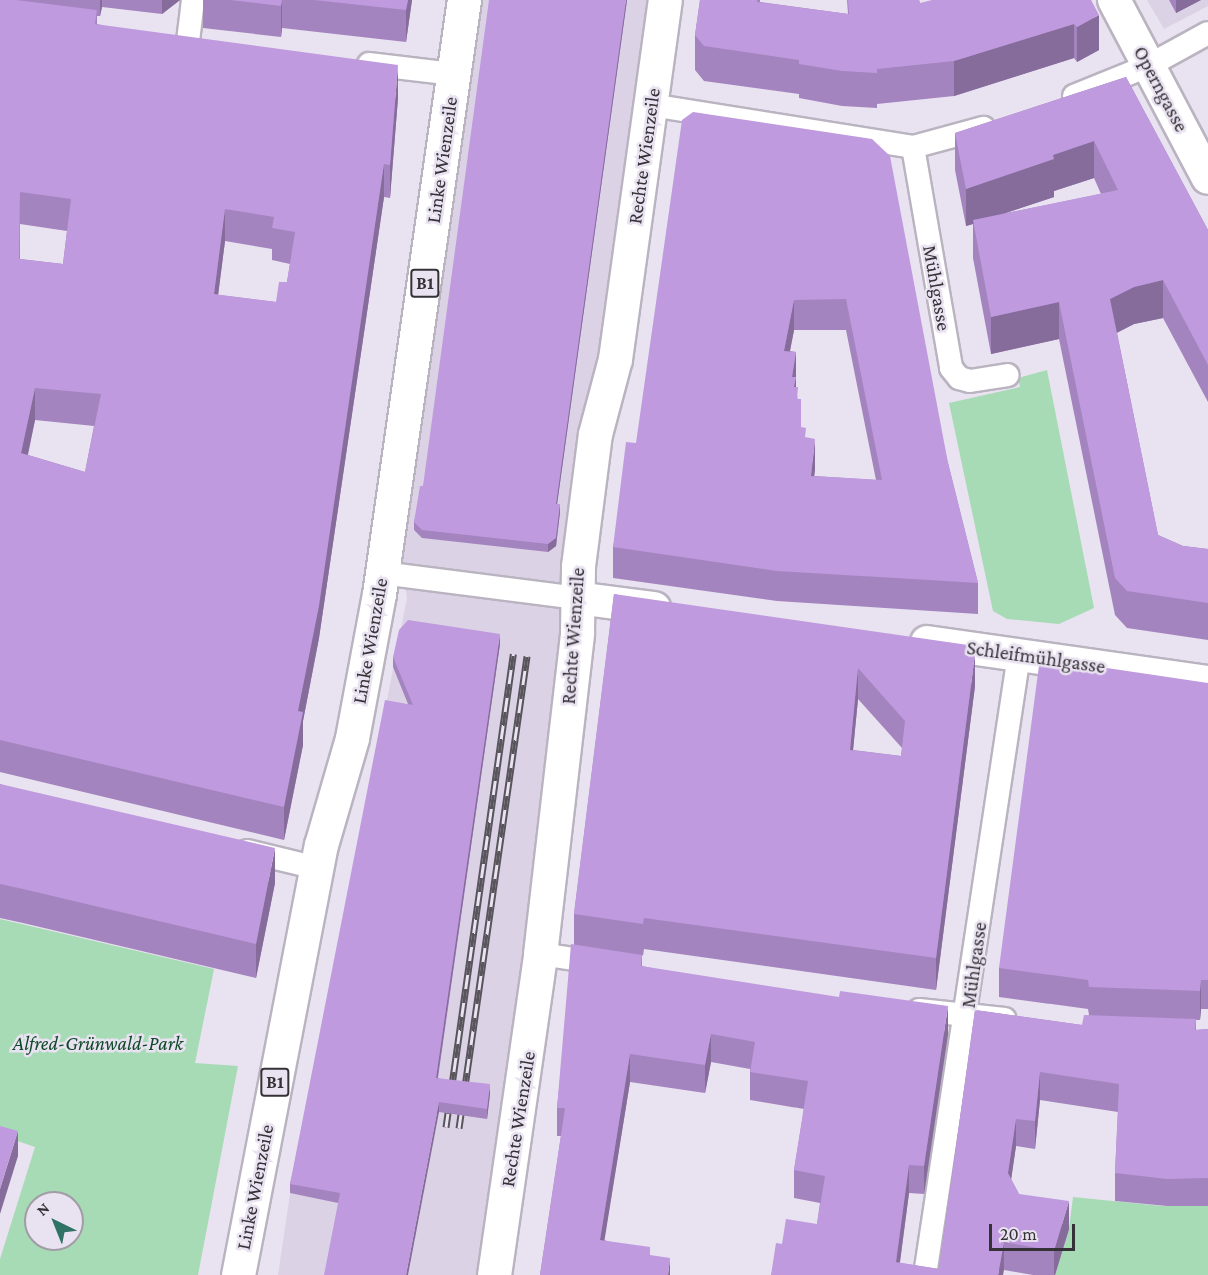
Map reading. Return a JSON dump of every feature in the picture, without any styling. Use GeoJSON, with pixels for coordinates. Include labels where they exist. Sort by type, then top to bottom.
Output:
{"type":"FeatureCollection","features":[{"type":"Feature","properties":{"kind":"main road","name":"Linke Wienzeile"},"geometry":{"type":"LineString","coordinates":[[238,1275],[317,868],[352,738],[382,573],[464,0]]}},
{"type":"Feature","properties":{"kind":"main road","name":"Rechte Wienzeile"},"geometry":{"type":"LineString","coordinates":[[494,1275],[540,954],[595,434],[615,359],[665,0]]}},
{"type":"Feature","properties":{"kind":"street"},"geometry":{"type":"LineString","coordinates":[[188,41],[193,0]]}},
{"type":"Feature","properties":{"kind":"street","name":"Operngasse"},"geometry":{"type":"LineString","coordinates":[[1114,0],[1208,178]]}},
{"type":"Feature","properties":{"kind":"street"},"geometry":{"type":"LineString","coordinates":[[1049,105],[1148,66],[1208,33]]}},
{"type":"Feature","properties":{"kind":"street"},"geometry":{"type":"LineString","coordinates":[[165,38],[211,44]]}},
{"type":"Feature","properties":{"kind":"street"},"geometry":{"type":"LineString","coordinates":[[348,62],[454,74]]}},
{"type":"Feature","properties":{"kind":"street"},"geometry":{"type":"LineString","coordinates":[[651,105],[913,147],[1009,119]]}},
{"type":"Feature","properties":{"kind":"street","name":"Mühlgasse"},"geometry":{"type":"LineString","coordinates":[[913,147],[951,368],[959,378],[970,381],[1008,375]]}},
{"type":"Feature","properties":{"kind":"street"},"geometry":{"type":"LineString","coordinates":[[382,573],[679,611]]}},
{"type":"Feature","properties":{"kind":"street","name":"Schleifmühlgasse"},"geometry":{"type":"LineString","coordinates":[[903,639],[1208,682]]}},
{"type":"Feature","properties":{"kind":"street","name":"Mühlgasse"},"geometry":{"type":"LineString","coordinates":[[925,1275],[967,1013],[1019,655]]}},
{"type":"Feature","properties":{"kind":"street"},"geometry":{"type":"LineString","coordinates":[[221,845],[317,868]]}},
{"type":"Feature","properties":{"kind":"street"},"geometry":{"type":"LineString","coordinates":[[540,954],[623,966]]}},
{"type":"Feature","properties":{"kind":"street"},"geometry":{"type":"LineString","coordinates":[[893,1006],[1033,1022]]}},
{"type":"Feature","properties":{"kind":"shaded area"},"geometry":{"type":"Polygon","coordinates":[[[478,0],[664,0],[490,1275],[278,1275],[290,1194],[407,598],[402,568],[478,0]]]}},
{"type":"Feature","properties":{"kind":"shaded area"},"geometry":{"type":"Polygon","coordinates":[[[1147,0],[1208,0],[1208,6],[1164,29],[1147,0]]]}},
{"type":"Feature","properties":{"kind":"green space"},"geometry":{"type":"Polygon","coordinates":[[[1047,370],[1094,608],[1059,624],[1007,619],[993,611],[949,403],[1020,387],[1018,378],[1047,370]]]}},
{"type":"Feature","properties":{"kind":"green space","name":"Alfred-Grünwald-Park"},"geometry":{"type":"Polygon","coordinates":[[[0,919],[214,969],[195,1063],[238,1066],[198,1275],[0,1275],[0,1259],[35,1147],[0,1135],[0,919]]]}},
{"type":"Feature","properties":{"kind":"green space"},"geometry":{"type":"Polygon","coordinates":[[[1073,1197],[1162,1206],[1208,1206],[1208,1275],[1055,1275],[1069,1229],[1073,1197]]]}},
{"type":"Feature","properties":{"kind":"building"},"geometry":{"type":"Polygon","coordinates":[[[0,0],[97,10],[95,24],[398,65],[390,165],[384,164],[319,606],[298,711],[303,712],[284,807],[0,740],[0,0]],[[20,192],[19,259],[63,264],[71,199],[20,192]],[[225,209],[214,294],[276,302],[279,282],[287,282],[295,232],[272,228],[274,217],[225,209]],[[35,388],[21,453],[85,472],[101,394],[35,388]]]}},
{"type":"Feature","properties":{"kind":"building"},"geometry":{"type":"Polygon","coordinates":[[[230,0],[282,0],[281,6],[230,0]]]}},
{"type":"Feature","properties":{"kind":"building"},"geometry":{"type":"Polygon","coordinates":[[[314,0],[408,0],[406,10],[314,0]]]}},
{"type":"Feature","properties":{"kind":"building"},"geometry":{"type":"Polygon","coordinates":[[[489,0],[626,0],[556,504],[560,504],[556,538],[548,544],[422,530],[414,522],[420,486],[423,486],[489,0]]]}},
{"type":"Feature","properties":{"kind":"building"},"geometry":{"type":"Polygon","coordinates":[[[700,0],[757,0],[757,2],[849,14],[848,0],[919,0],[920,3],[932,0],[1091,0],[1099,15],[1077,27],[1074,24],[954,61],[877,69],[877,73],[842,71],[799,64],[799,60],[704,46],[695,35],[700,0]]]}},
{"type":"Feature","properties":{"kind":"building"},"geometry":{"type":"Polygon","coordinates":[[[1126,77],[1208,230],[1208,365],[1163,280],[1134,287],[1110,299],[1158,535],[1183,546],[1208,549],[1208,603],[1127,591],[1115,578],[1059,302],[991,317],[973,220],[1118,190],[1094,141],[1053,155],[1054,159],[966,189],[955,133],[1126,77]]]}},
{"type":"Feature","properties":{"kind":"building"},"geometry":{"type":"Polygon","coordinates":[[[693,112],[872,139],[890,156],[948,463],[978,583],[777,571],[613,547],[626,442],[636,443],[682,120],[693,112]],[[846,299],[794,300],[784,351],[796,352],[792,377],[796,377],[794,387],[798,387],[797,399],[801,399],[801,427],[806,428],[805,437],[815,439],[811,476],[882,480],[846,299]]]}},
{"type":"Feature","properties":{"kind":"building"},"geometry":{"type":"Polygon","coordinates":[[[614,594],[968,645],[975,654],[936,958],[644,918],[643,924],[574,914],[614,594]],[[858,668],[850,750],[901,756],[905,721],[858,668]]]}},
{"type":"Feature","properties":{"kind":"building"},"geometry":{"type":"Polygon","coordinates":[[[408,620],[500,634],[436,1078],[490,1084],[487,1109],[439,1102],[406,1275],[324,1275],[340,1193],[290,1184],[385,700],[413,705],[393,657],[399,630],[408,620]]]}},
{"type":"Feature","properties":{"kind":"building"},"geometry":{"type":"Polygon","coordinates":[[[1040,658],[1208,683],[1208,980],[1201,980],[1200,991],[1089,987],[1088,980],[999,968],[1040,658]]]}},
{"type":"Feature","properties":{"kind":"building"},"geometry":{"type":"Polygon","coordinates":[[[0,784],[275,848],[256,944],[0,884],[0,784]]]}},
{"type":"Feature","properties":{"kind":"building"},"geometry":{"type":"Polygon","coordinates":[[[571,944],[642,955],[641,966],[839,997],[840,991],[948,1006],[924,1166],[909,1165],[896,1262],[939,1269],[975,1010],[1082,1025],[1084,1015],[1196,1019],[1195,1030],[1208,1029],[1208,1178],[1167,1179],[1115,1173],[1119,1084],[1040,1072],[1035,1121],[1016,1119],[1008,1173],[1019,1194],[1069,1201],[1054,1251],[1004,1242],[998,1275],[771,1275],[776,1243],[782,1244],[786,1219],[817,1224],[825,1176],[794,1170],[808,1081],[750,1072],[755,1042],[711,1034],[705,1065],[630,1054],[600,1240],[650,1247],[650,1255],[670,1258],[668,1275],[540,1275],[565,1108],[557,1108],[571,944]]]}},
{"type":"Feature","properties":{"kind":"building"},"geometry":{"type":"Polygon","coordinates":[[[0,1126],[18,1131],[0,1189],[0,1126]]]}},
{"type":"Feature","properties":{"kind":"railway"},"geometry":{"type":"LineString","coordinates":[[446,1127],[513,654]]}},
{"type":"Feature","properties":{"kind":"railway"},"geometry":{"type":"LineString","coordinates":[[459,1128],[527,656]]}}]}
